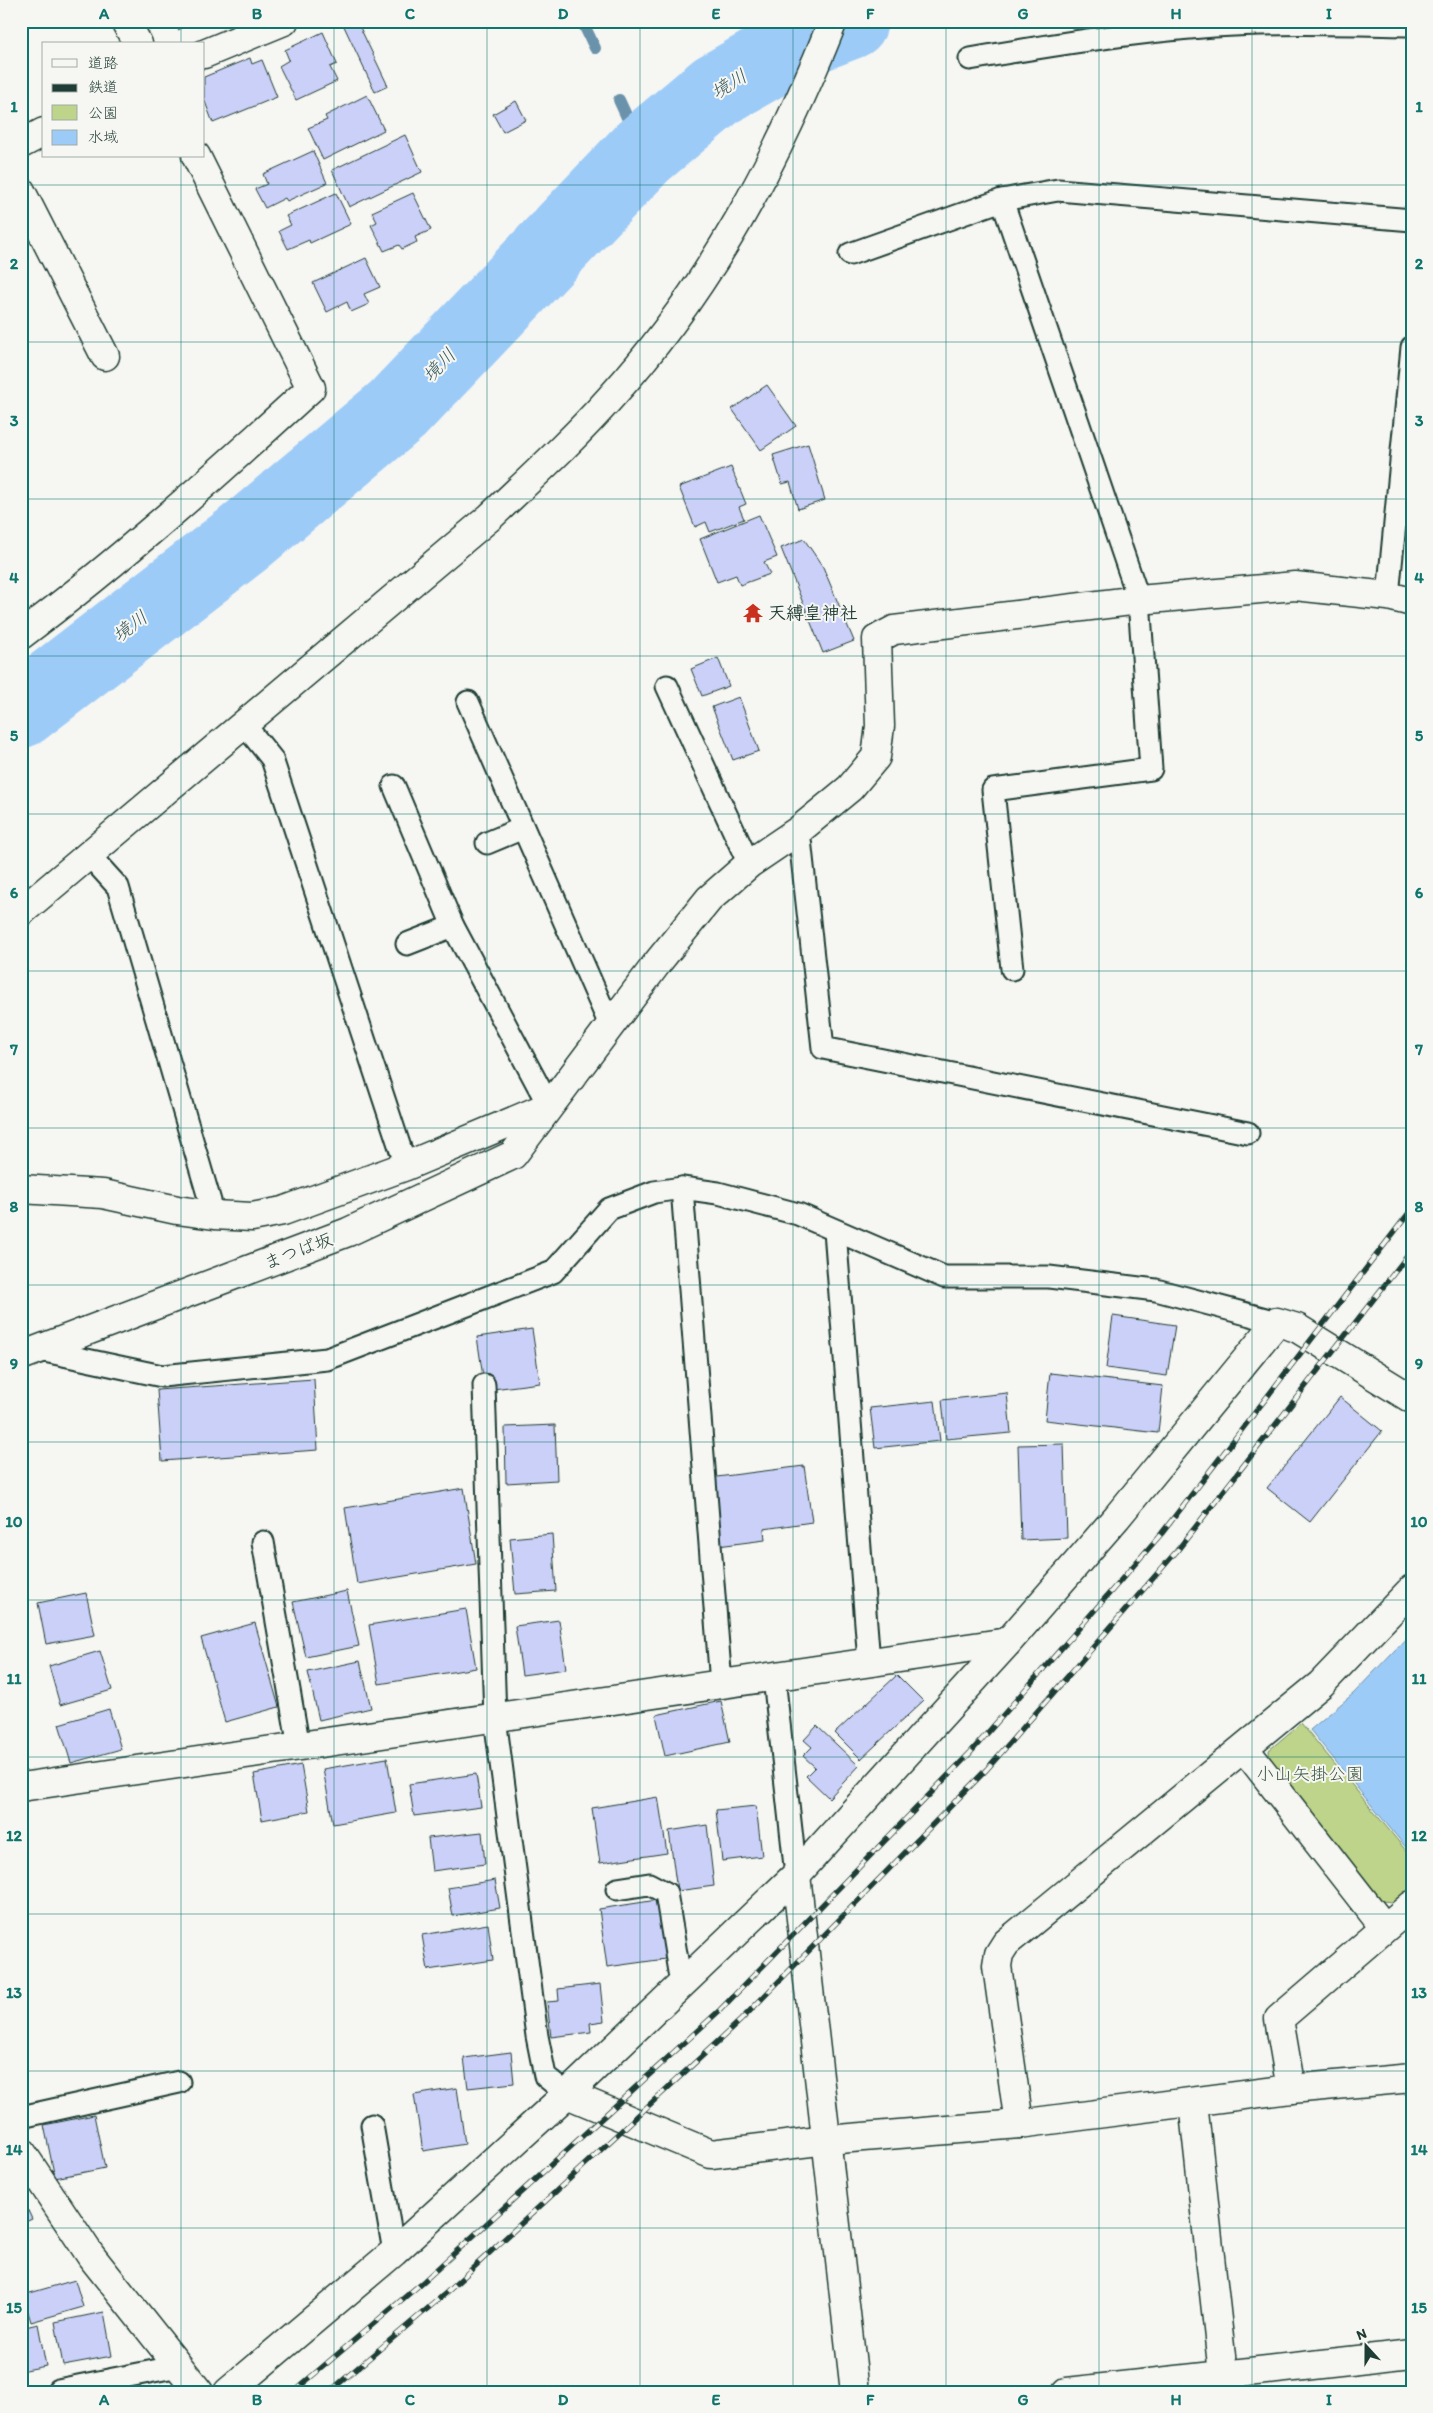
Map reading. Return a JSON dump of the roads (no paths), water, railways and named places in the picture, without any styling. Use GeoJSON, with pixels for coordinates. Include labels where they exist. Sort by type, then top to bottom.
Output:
{"type":"FeatureCollection","features":[{"type":"Feature","properties":{"kind":"street"},"geometry":{"type":"LineString","coordinates":[[125,21],[137,42]]}},
{"type":"Feature","properties":{"kind":"street"},"geometry":{"type":"LineString","coordinates":[[205,54],[284,21]]}},
{"type":"Feature","properties":{"kind":"street"},"geometry":{"type":"LineString","coordinates":[[21,912],[490,517],[547,464],[612,397],[653,346],[704,276],[740,222],[775,155],[833,21]]}},
{"type":"Feature","properties":{"kind":"street"},"geometry":{"type":"LineString","coordinates":[[21,144],[42,133]]}},
{"type":"Feature","properties":{"kind":"street"},"geometry":{"type":"LineString","coordinates":[[21,635],[85,587],[186,502],[311,388],[197,158]]}},
{"type":"Feature","properties":{"kind":"street"},"geometry":{"type":"LineString","coordinates":[[21,191],[105,356]]}},
{"type":"Feature","properties":{"kind":"street"},"geometry":{"type":"LineString","coordinates":[[1139,600],[1295,586],[1400,599]]}},
{"type":"Feature","properties":{"kind":"street","name":"まつば坂"},"geometry":{"type":"LineString","coordinates":[[28,1352],[348,1232],[513,1155],[610,1025],[709,899],[749,864],[798,830],[850,788],[876,757],[880,726],[878,638],[894,630],[1139,600]]}},
{"type":"Feature","properties":{"kind":"street"},"geometry":{"type":"LineString","coordinates":[[21,1189],[103,1194],[177,1210],[214,1215],[252,1217],[283,1211],[406,1166],[549,1106]]}},
{"type":"Feature","properties":{"kind":"street"},"geometry":{"type":"LineString","coordinates":[[228,2392],[394,2252],[567,2094],[796,1875],[1008,1642],[1117,1517],[1277,1322],[1298,1328],[1412,1399]]}},
{"type":"Feature","properties":{"kind":"street"},"geometry":{"type":"LineString","coordinates":[[1019,2124],[998,1966],[999,1954],[1006,1944],[1321,1684],[1412,1590]]}},
{"type":"Feature","properties":{"kind":"street"},"geometry":{"type":"LineString","coordinates":[[21,1787],[721,1684],[774,1678],[1008,1642]]}},
{"type":"Feature","properties":{"kind":"street"},"geometry":{"type":"LineString","coordinates":[[1244,1748],[1384,1927]]}},
{"type":"Feature","properties":{"kind":"street"},"geometry":{"type":"LineString","coordinates":[[796,1875],[855,2392]]}},
{"type":"Feature","properties":{"kind":"street"},"geometry":{"type":"LineString","coordinates":[[1291,2089],[1279,2019],[1384,1927],[1412,1905]]}},
{"type":"Feature","properties":{"kind":"street"},"geometry":{"type":"LineString","coordinates":[[567,2094],[711,2154],[827,2140],[1019,2124],[1291,2089],[1412,2078]]}},
{"type":"Feature","properties":{"kind":"street"},"geometry":{"type":"LineString","coordinates":[[1193,2103],[1224,2383]]}},
{"type":"Feature","properties":{"kind":"street"},"geometry":{"type":"LineString","coordinates":[[21,2152],[91,2256],[199,2392]]}},
{"type":"Feature","properties":{"kind":"street"},"geometry":{"type":"LineString","coordinates":[[1067,2392],[1224,2383],[1412,2354]]}},
{"type":"Feature","properties":{"kind":"lane"},"geometry":{"type":"LineString","coordinates":[[970,59],[1073,41],[1214,26],[1412,25]]}},
{"type":"Feature","properties":{"kind":"lane"},"geometry":{"type":"LineString","coordinates":[[850,254],[1002,200],[1058,190],[1412,220]]}},
{"type":"Feature","properties":{"kind":"lane"},"geometry":{"type":"LineString","coordinates":[[1002,200],[1139,600],[1150,769],[993,790],[1012,970]]}},
{"type":"Feature","properties":{"kind":"lane"},"geometry":{"type":"LineString","coordinates":[[1400,599],[1412,347]]}},
{"type":"Feature","properties":{"kind":"lane"},"geometry":{"type":"LineString","coordinates":[[667,686],[749,864]]}},
{"type":"Feature","properties":{"kind":"lane"},"geometry":{"type":"LineString","coordinates":[[468,702],[610,1025]]}},
{"type":"Feature","properties":{"kind":"lane"},"geometry":{"type":"LineString","coordinates":[[244,724],[272,759],[406,1166]]}},
{"type":"Feature","properties":{"kind":"lane"},"geometry":{"type":"LineString","coordinates":[[394,786],[453,926],[549,1106]]}},
{"type":"Feature","properties":{"kind":"lane"},"geometry":{"type":"LineString","coordinates":[[487,843],[523,828]]}},
{"type":"Feature","properties":{"kind":"lane"},"geometry":{"type":"LineString","coordinates":[[798,830],[823,1048],[1248,1133]]}},
{"type":"Feature","properties":{"kind":"lane"},"geometry":{"type":"LineString","coordinates":[[89,855],[118,887],[214,1215]]}},
{"type":"Feature","properties":{"kind":"lane"},"geometry":{"type":"LineString","coordinates":[[408,944],[453,926]]}},
{"type":"Feature","properties":{"kind":"lane"},"geometry":{"type":"LineString","coordinates":[[28,1352],[162,1376],[327,1359],[553,1272],[609,1209],[654,1192],[682,1188],[718,1193],[798,1214],[944,1277],[1049,1277],[1156,1290],[1277,1322]]}},
{"type":"Feature","properties":{"kind":"lane"},"geometry":{"type":"LineString","coordinates":[[682,1188],[721,1684]]}},
{"type":"Feature","properties":{"kind":"lane"},"geometry":{"type":"LineString","coordinates":[[836,1232],[869,1662]]}},
{"type":"Feature","properties":{"kind":"lane"},"geometry":{"type":"LineString","coordinates":[[484,1385],[495,1718],[537,2036],[545,2076],[567,2094]]}},
{"type":"Feature","properties":{"kind":"lane"},"geometry":{"type":"LineString","coordinates":[[263,1542],[299,1747]]}},
{"type":"Feature","properties":{"kind":"lane"},"geometry":{"type":"LineString","coordinates":[[774,1678],[796,1875]]}},
{"type":"Feature","properties":{"kind":"lane"},"geometry":{"type":"LineString","coordinates":[[617,1889],[649,1884],[666,1893],[681,1984]]}},
{"type":"Feature","properties":{"kind":"lane"},"geometry":{"type":"LineString","coordinates":[[21,2117],[179,2082]]}},
{"type":"Feature","properties":{"kind":"lane"},"geometry":{"type":"LineString","coordinates":[[372,2125],[394,2252]]}},
{"type":"Feature","properties":{"kind":"lane"},"geometry":{"type":"LineString","coordinates":[[58,2390],[178,2366]]}},
{"type":"Feature","properties":{"kind":"water"},"geometry":{"type":"Polygon","coordinates":[[[1412,1632],[1412,1855],[1310,1730],[1354,1693],[1412,1632]]]}},
{"type":"Feature","properties":{"kind":"waterway"},"geometry":{"type":"LineString","coordinates":[[582,21],[595,48]]}},
{"type":"Feature","properties":{"kind":"waterway","name":"境川"},"geometry":{"type":"LineString","coordinates":[[21,710],[242,540],[397,410],[643,152],[717,90],[811,36],[850,21]]}},
{"type":"Feature","properties":{"kind":"waterway"},"geometry":{"type":"LineString","coordinates":[[619,100],[643,152]]}},
{"type":"Feature","properties":{"kind":"railway"},"geometry":{"type":"LineString","coordinates":[[293,2392],[424,2281],[720,2010],[970,1753],[1162,1533],[1412,1209]]}},
{"type":"Feature","properties":{"kind":"railway"},"geometry":{"type":"LineString","coordinates":[[329,2392],[446,2293],[741,2020],[987,1769],[1176,1552],[1412,1250]]}},
{"type":"Feature","properties":{"kind":"place","name":"天縛皇神社"},"geometry":{"type":"Point","coordinates":[753,613]}},
{"type":"Feature","properties":{"kind":"park label","name":"小山矢掛公園"},"geometry":{"type":"Point","coordinates":[1310,1774]}}]}
